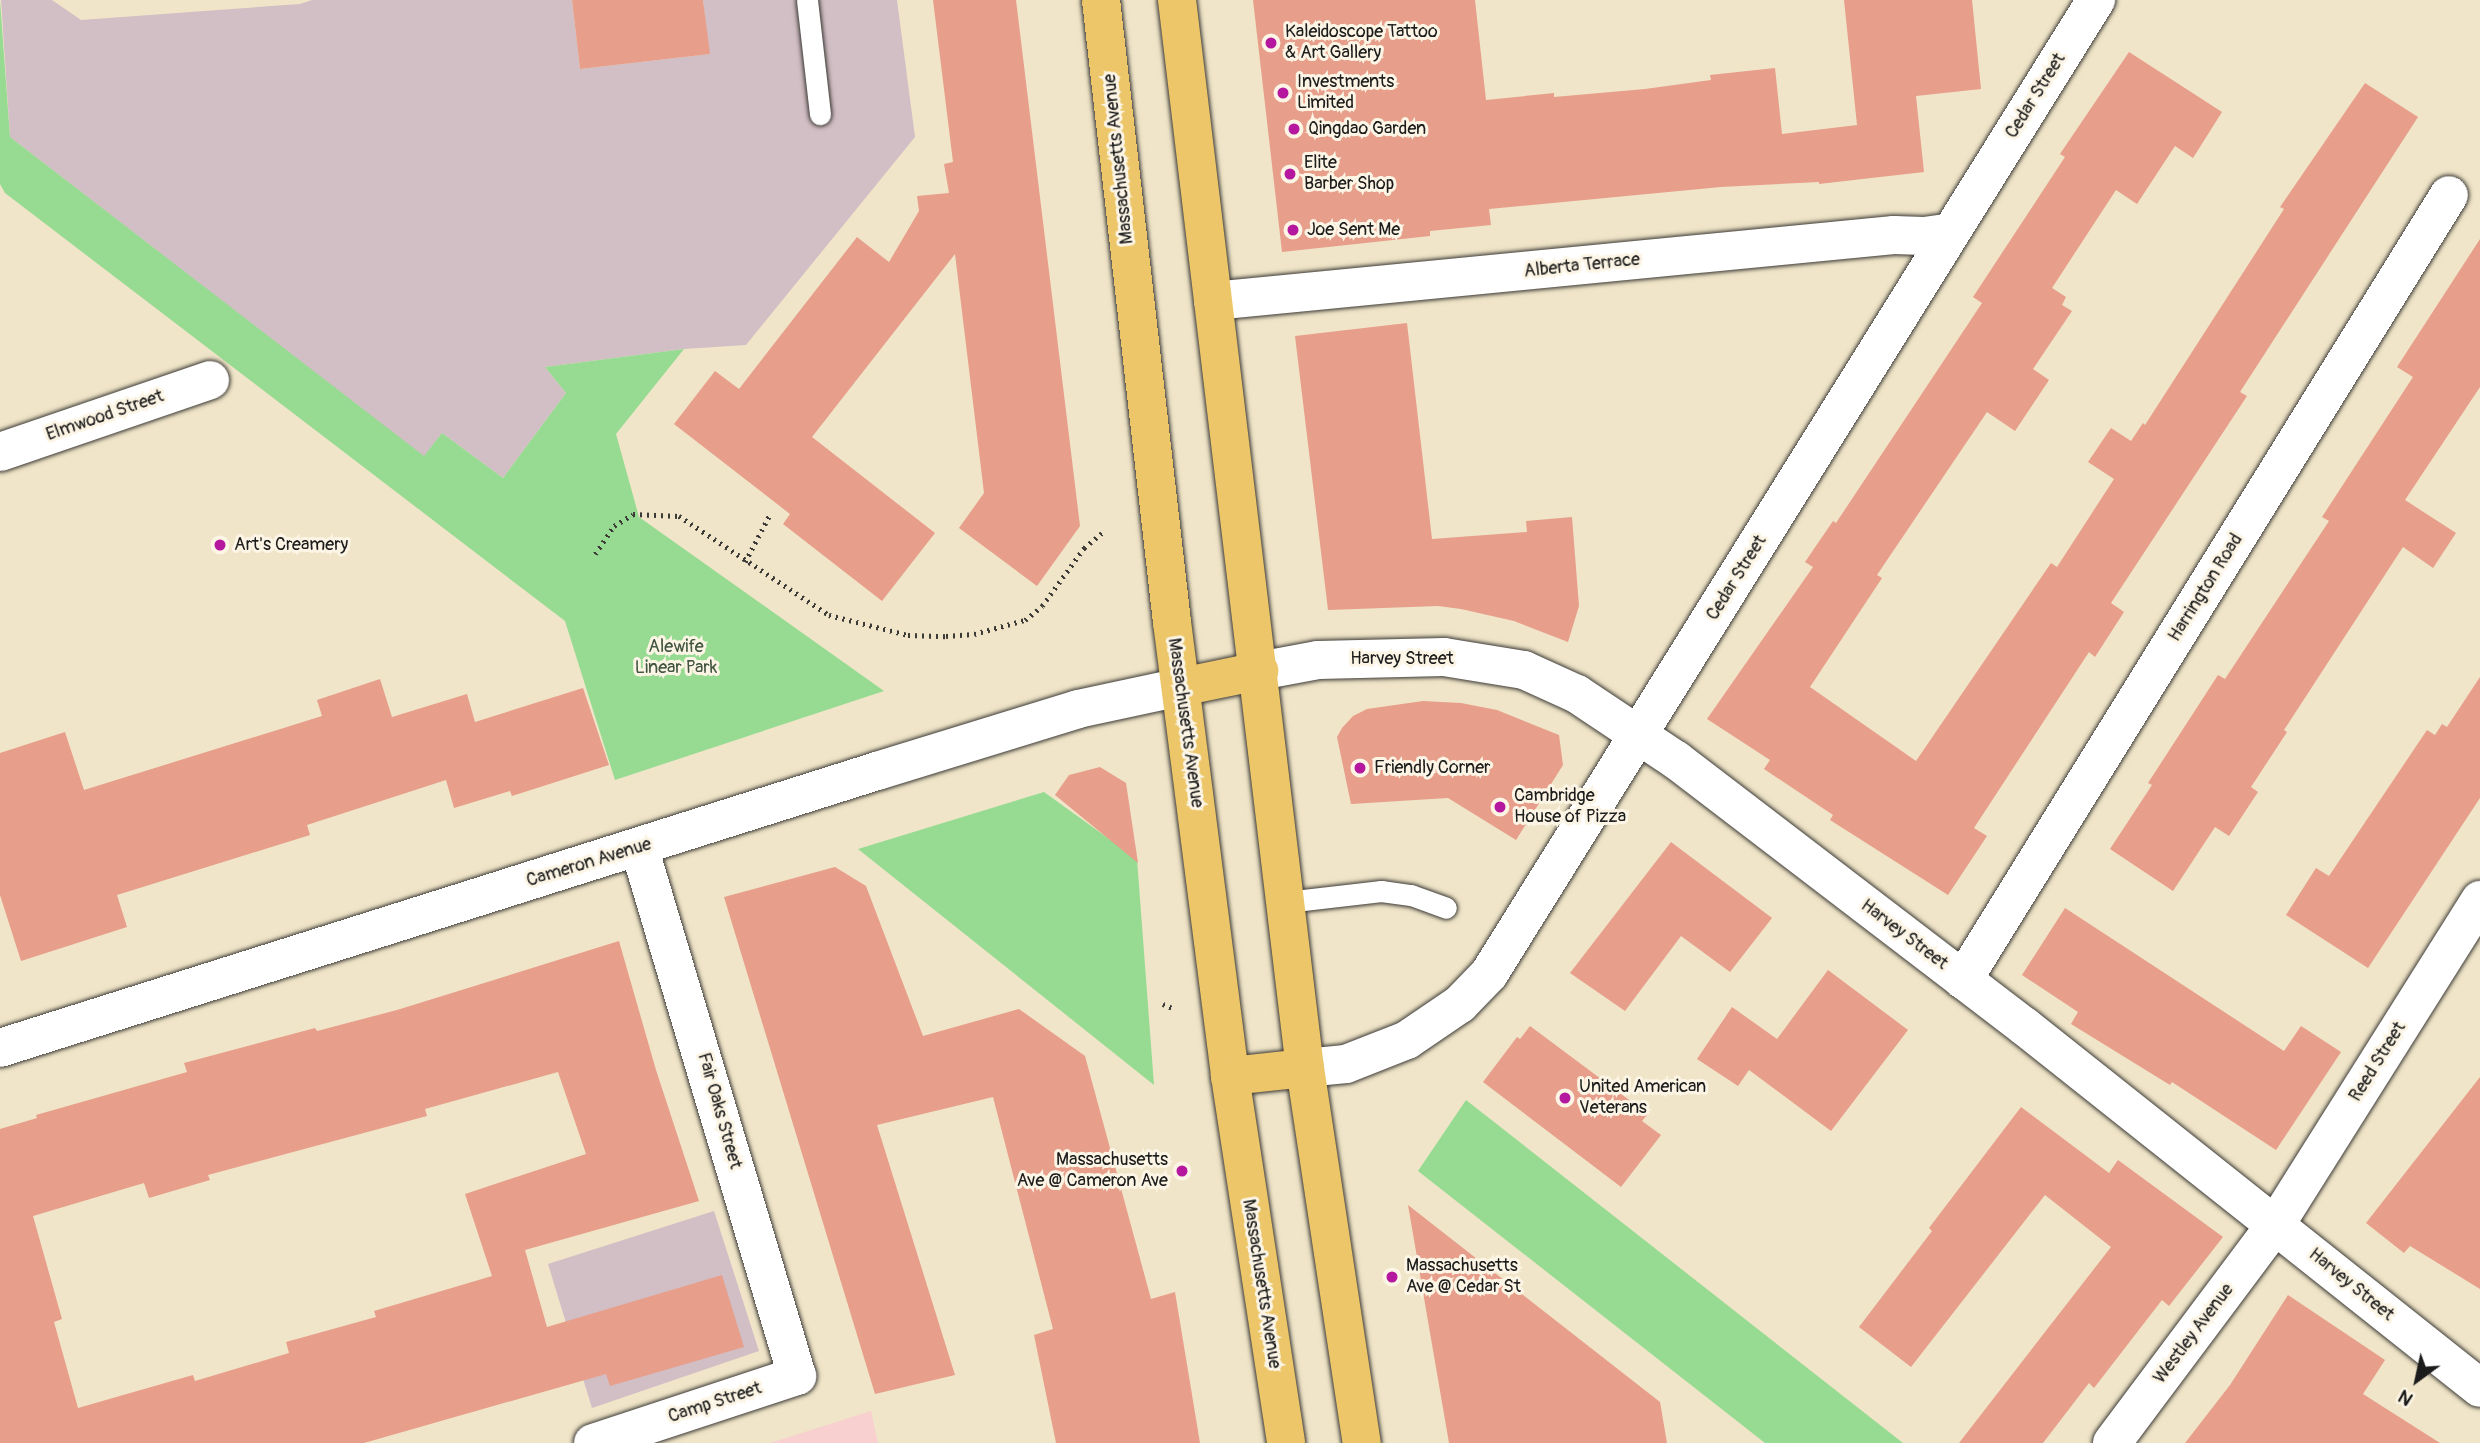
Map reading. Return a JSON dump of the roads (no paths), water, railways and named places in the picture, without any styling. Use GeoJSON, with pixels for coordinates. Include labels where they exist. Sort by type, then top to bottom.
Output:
{"type":"FeatureCollection","features":[{"type":"Feature","properties":{"kind":"main road","name":"Massachusetts Avenue"},"geometry":{"type":"LineString","coordinates":[[1101,0],[1181,687],[1230,1076],[1286,1443]]}},
{"type":"Feature","properties":{"kind":"main road"},"geometry":{"type":"LineString","coordinates":[[1177,0],[1305,1068],[1362,1443]]}},
{"type":"Feature","properties":{"kind":"main road"},"geometry":{"type":"LineString","coordinates":[[1181,687],[1259,671]]}},
{"type":"Feature","properties":{"kind":"main road"},"geometry":{"type":"LineString","coordinates":[[1230,1076],[1305,1068]]}},
{"type":"Feature","properties":{"kind":"street","name":"Cedar Street"},"geometry":{"type":"LineString","coordinates":[[1305,1068],[1346,1064],[1408,1040],[1475,990],[1501,955],[2095,0]]}},
{"type":"Feature","properties":{"kind":"street","name":"Harrington Road"},"geometry":{"type":"LineString","coordinates":[[1963,980],[2449,195]]}},
{"type":"Feature","properties":{"kind":"street","name":"Alberta Terrace"},"geometry":{"type":"LineString","coordinates":[[1213,301],[1894,235],[1924,236],[1951,232]]}},
{"type":"Feature","properties":{"kind":"street","name":"Elmwood Street"},"geometry":{"type":"LineString","coordinates":[[0,452],[210,380]]}},
{"type":"Feature","properties":{"kind":"street","name":"Harvey Street"},"geometry":{"type":"LineString","coordinates":[[1259,671],[1318,660],[1385,656],[1482,662],[1524,670],[1551,681],[1638,734],[1963,980],[2276,1224],[2480,1388]]}},
{"type":"Feature","properties":{"kind":"street","name":"Cameron Avenue"},"geometry":{"type":"LineString","coordinates":[[0,1048],[1078,709],[1181,687]]}},
{"type":"Feature","properties":{"kind":"street","name":"Fair Oaks Street"},"geometry":{"type":"LineString","coordinates":[[639,847],[797,1376]]}},
{"type":"Feature","properties":{"kind":"street","name":"Reed Street"},"geometry":{"type":"LineString","coordinates":[[2276,1224],[2480,900]]}},
{"type":"Feature","properties":{"kind":"street","name":"Westley Avenue"},"geometry":{"type":"LineString","coordinates":[[2112,1443],[2276,1224]]}},
{"type":"Feature","properties":{"kind":"street","name":"Camp Street"},"geometry":{"type":"LineString","coordinates":[[593,1443],[797,1376]]}},
{"type":"Feature","properties":{"kind":"lane"},"geometry":{"type":"LineString","coordinates":[[807,0],[820,114]]}},
{"type":"Feature","properties":{"kind":"lane"},"geometry":{"type":"LineString","coordinates":[[1286,902],[1381,891],[1411,895],[1446,908]]}},
{"type":"Feature","properties":{"kind":"place","name":"Kaleidoscope Tattoo & Art Gallery"},"geometry":{"type":"Point","coordinates":[1271,43]}},
{"type":"Feature","properties":{"kind":"place","name":"Investments Limited"},"geometry":{"type":"Point","coordinates":[1283,93]}},
{"type":"Feature","properties":{"kind":"place","name":"Qingdao Garden"},"geometry":{"type":"Point","coordinates":[1294,129]}},
{"type":"Feature","properties":{"kind":"place","name":"Elite Barber Shop"},"geometry":{"type":"Point","coordinates":[1290,174]}},
{"type":"Feature","properties":{"kind":"place","name":"Joe Sent Me"},"geometry":{"type":"Point","coordinates":[1293,230]}},
{"type":"Feature","properties":{"kind":"place","name":"Art's Creamery"},"geometry":{"type":"Point","coordinates":[220,545]}},
{"type":"Feature","properties":{"kind":"place","name":"Friendly Corner"},"geometry":{"type":"Point","coordinates":[1360,768]}},
{"type":"Feature","properties":{"kind":"place","name":"Cambridge House of Pizza"},"geometry":{"type":"Point","coordinates":[1500,807]}},
{"type":"Feature","properties":{"kind":"place","name":"United American Veterans"},"geometry":{"type":"Point","coordinates":[1565,1098]}},
{"type":"Feature","properties":{"kind":"place","name":"Massachusetts Ave @ Cameron Ave"},"geometry":{"type":"Point","coordinates":[1182,1171]}},
{"type":"Feature","properties":{"kind":"place","name":"Massachusetts Ave @ Cedar St"},"geometry":{"type":"Point","coordinates":[1392,1277]}},
{"type":"Feature","properties":{"kind":"park label","name":"Alewife Linear Park"},"geometry":{"type":"Point","coordinates":[676,658]}}]}
